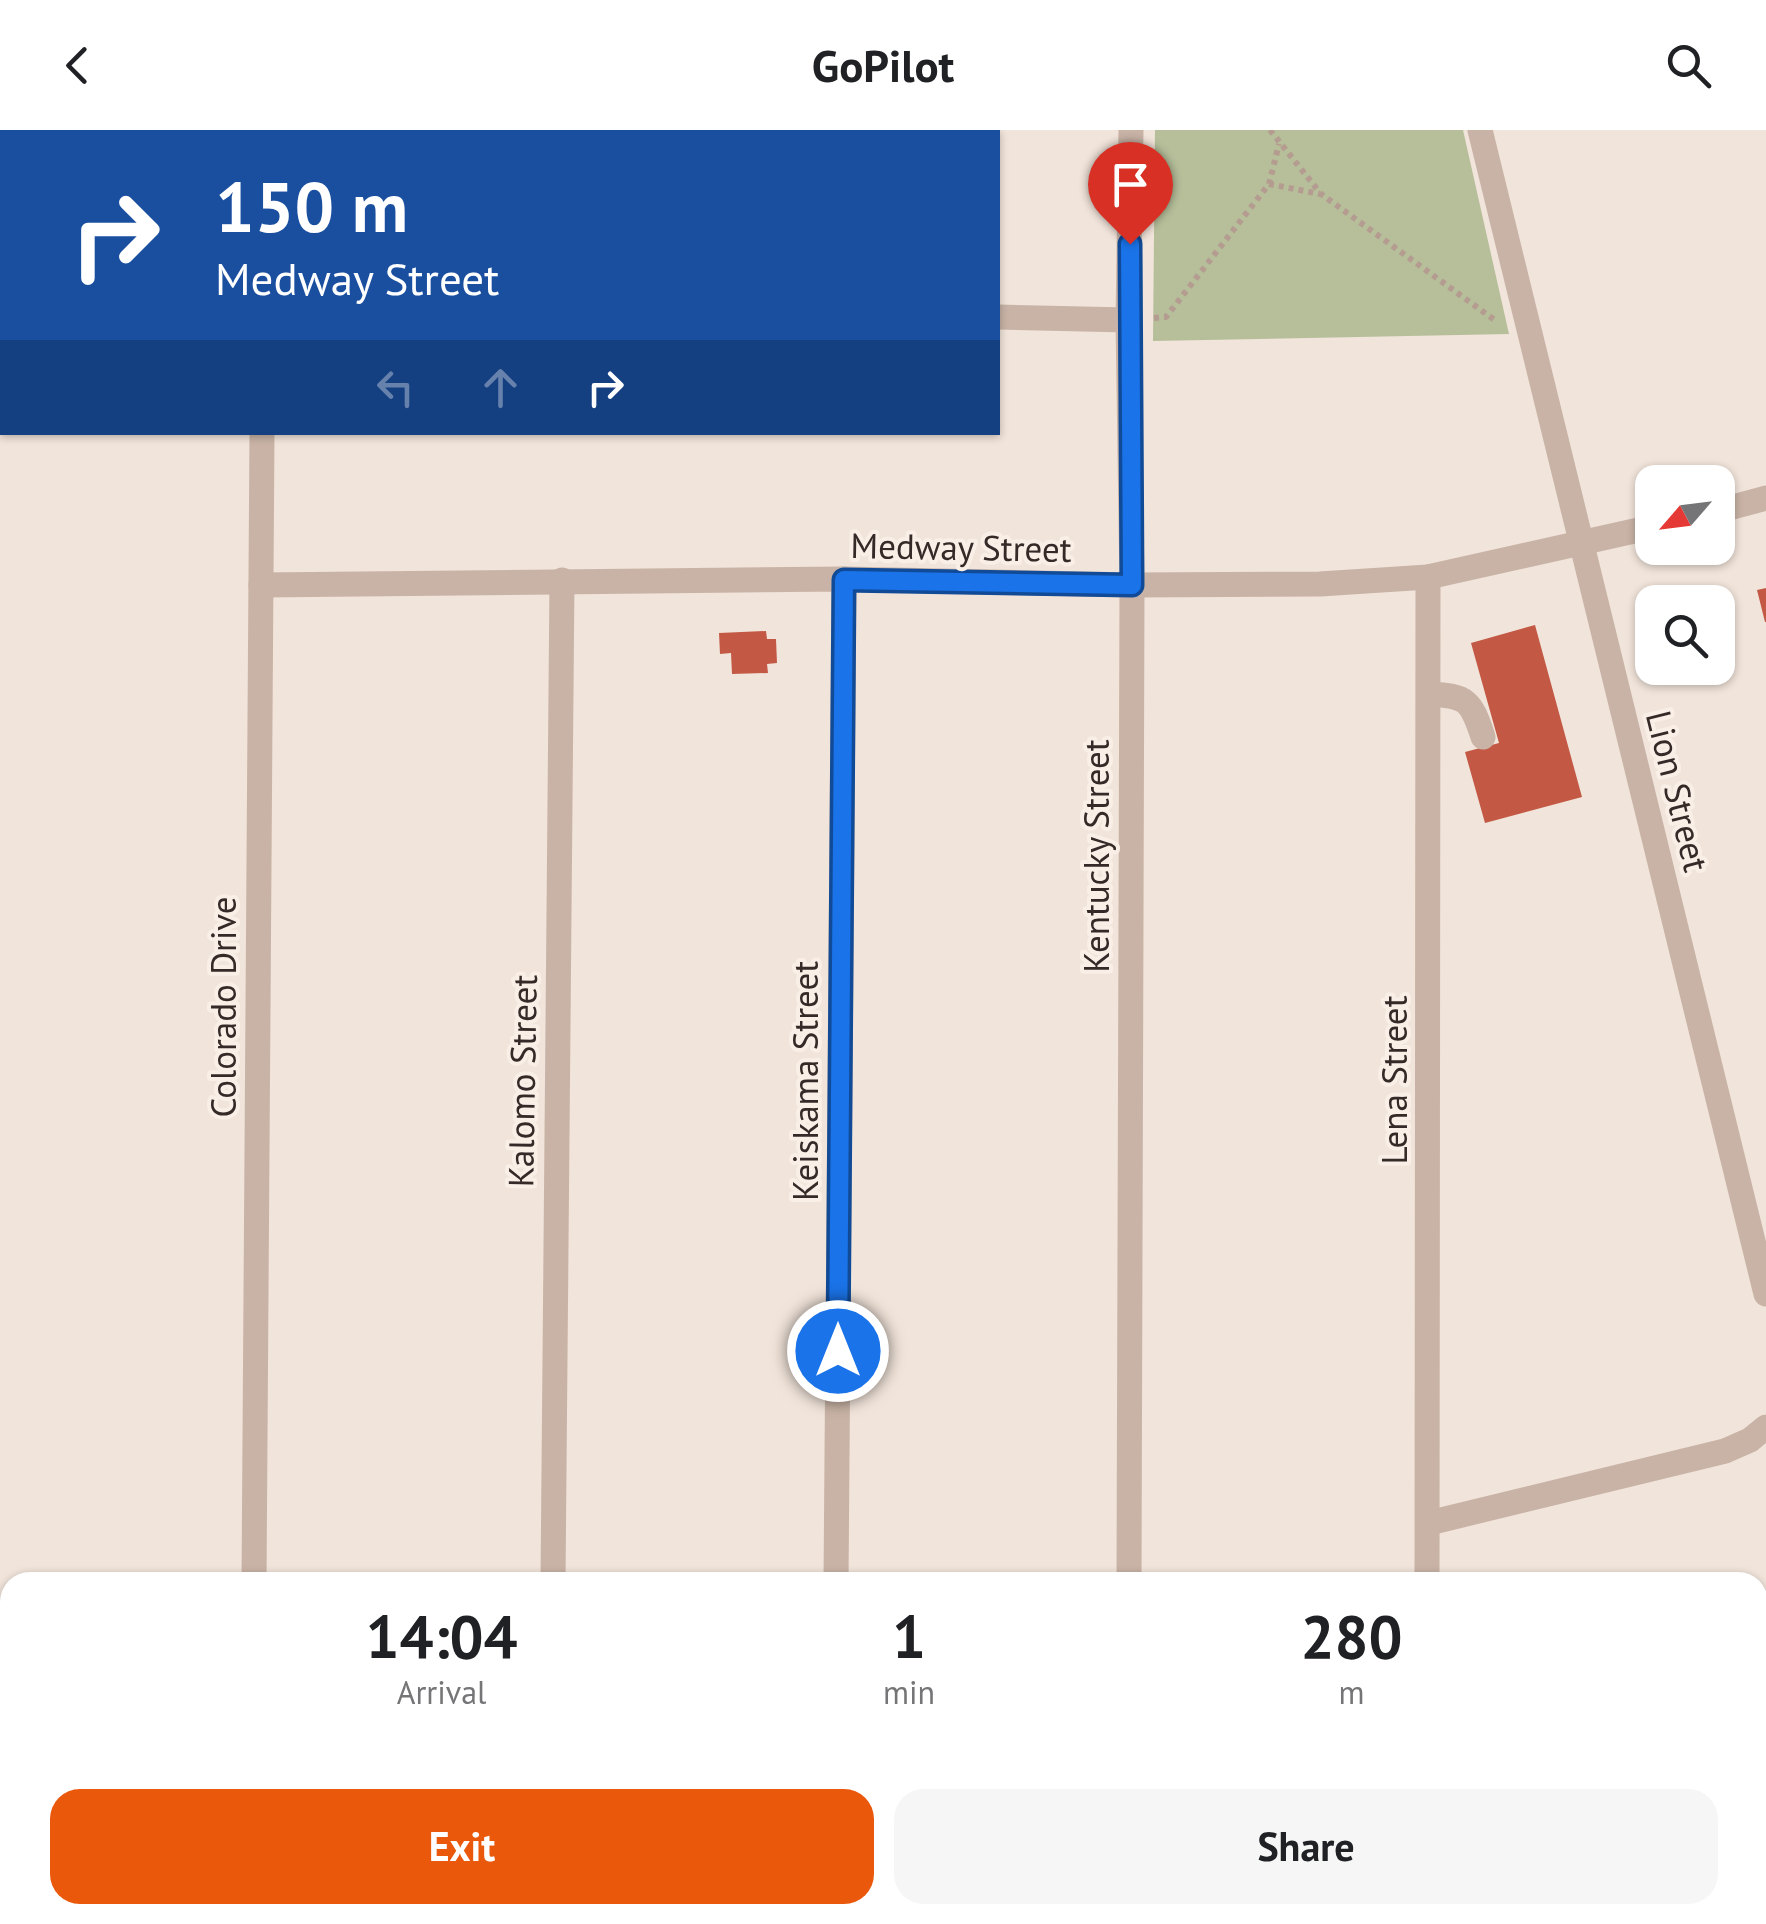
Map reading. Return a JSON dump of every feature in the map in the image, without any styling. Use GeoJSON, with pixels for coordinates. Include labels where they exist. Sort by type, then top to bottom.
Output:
{"type":"FeatureCollection","features":[{"type":"Feature","properties":{"kind":"street","name":"Kentucky Street"},"geometry":{"type":"LineString","coordinates":[[1128,1572],[1131,130]]}},
{"type":"Feature","properties":{"kind":"street","name":"Lion Street"},"geometry":{"type":"LineString","coordinates":[[1480,130],[1766,1294]]}},
{"type":"Feature","properties":{"kind":"street"},"geometry":{"type":"LineString","coordinates":[[1000,317],[1128,320]]}},
{"type":"Feature","properties":{"kind":"street","name":"Colorado Drive"},"geometry":{"type":"LineString","coordinates":[[254,1572],[262,435]]}},
{"type":"Feature","properties":{"kind":"street"},"geometry":{"type":"LineString","coordinates":[[1735,506],[1766,498]]}},
{"type":"Feature","properties":{"kind":"street","name":"Medway Street"},"geometry":{"type":"LineString","coordinates":[[262,585],[562,580],[1320,584],[1428,577],[1635,531]]}},
{"type":"Feature","properties":{"kind":"street","name":"Lena Street"},"geometry":{"type":"LineString","coordinates":[[1428,577],[1428,1572]]}},
{"type":"Feature","properties":{"kind":"street","name":"Kalomo Street"},"geometry":{"type":"LineString","coordinates":[[552,1572],[562,580]]}},
{"type":"Feature","properties":{"kind":"street","name":"Keiskama Street"},"geometry":{"type":"LineString","coordinates":[[836,1572],[844,580]]}},
{"type":"Feature","properties":{"kind":"street"},"geometry":{"type":"LineString","coordinates":[[1428,694],[1458,696],[1468,703],[1483,737]]}},
{"type":"Feature","properties":{"kind":"street"},"geometry":{"type":"LineString","coordinates":[[1429,1523],[1724,1450],[1750,1440],[1766,1427]]}},
{"type":"Feature","properties":{"kind":"street"},"geometry":{"type":"LineString","coordinates":[[833,1924],[917,1924]]}},
{"type":"Feature","properties":{"kind":"path"},"geometry":{"type":"LineString","coordinates":[[1270,130],[1321,194],[1533,349]]}},
{"type":"Feature","properties":{"kind":"path"},"geometry":{"type":"LineString","coordinates":[[1128,320],[1166,317],[1269,184],[1279,142]]}},
{"type":"Feature","properties":{"kind":"path"},"geometry":{"type":"LineString","coordinates":[[1269,184],[1321,194]]}},
{"type":"Feature","properties":{"kind":"green space"},"geometry":{"type":"Polygon","coordinates":[[[1155,130],[1463,130],[1509,334],[1153,341],[1155,130]]]}},
{"type":"Feature","properties":{"kind":"building"},"geometry":{"type":"Polygon","coordinates":[[[1766,588],[1766,622],[1765,622],[1757,590],[1766,588]]]}},
{"type":"Feature","properties":{"kind":"building"},"geometry":{"type":"Polygon","coordinates":[[[1535,625],[1582,797],[1485,823],[1465,752],[1499,743],[1471,643],[1535,625]]]}},
{"type":"Feature","properties":{"kind":"building"},"geometry":{"type":"Polygon","coordinates":[[[766,631],[767,639],[776,639],[777,663],[767,664],[768,673],[732,674],[731,653],[720,654],[719,633],[766,631]]]}},
{"type":"Feature","properties":{"kind":"route"},"geometry":{"type":"LineString","coordinates":[[838,1351],[844,580],[1132,585],[1130,244]]}}]}
